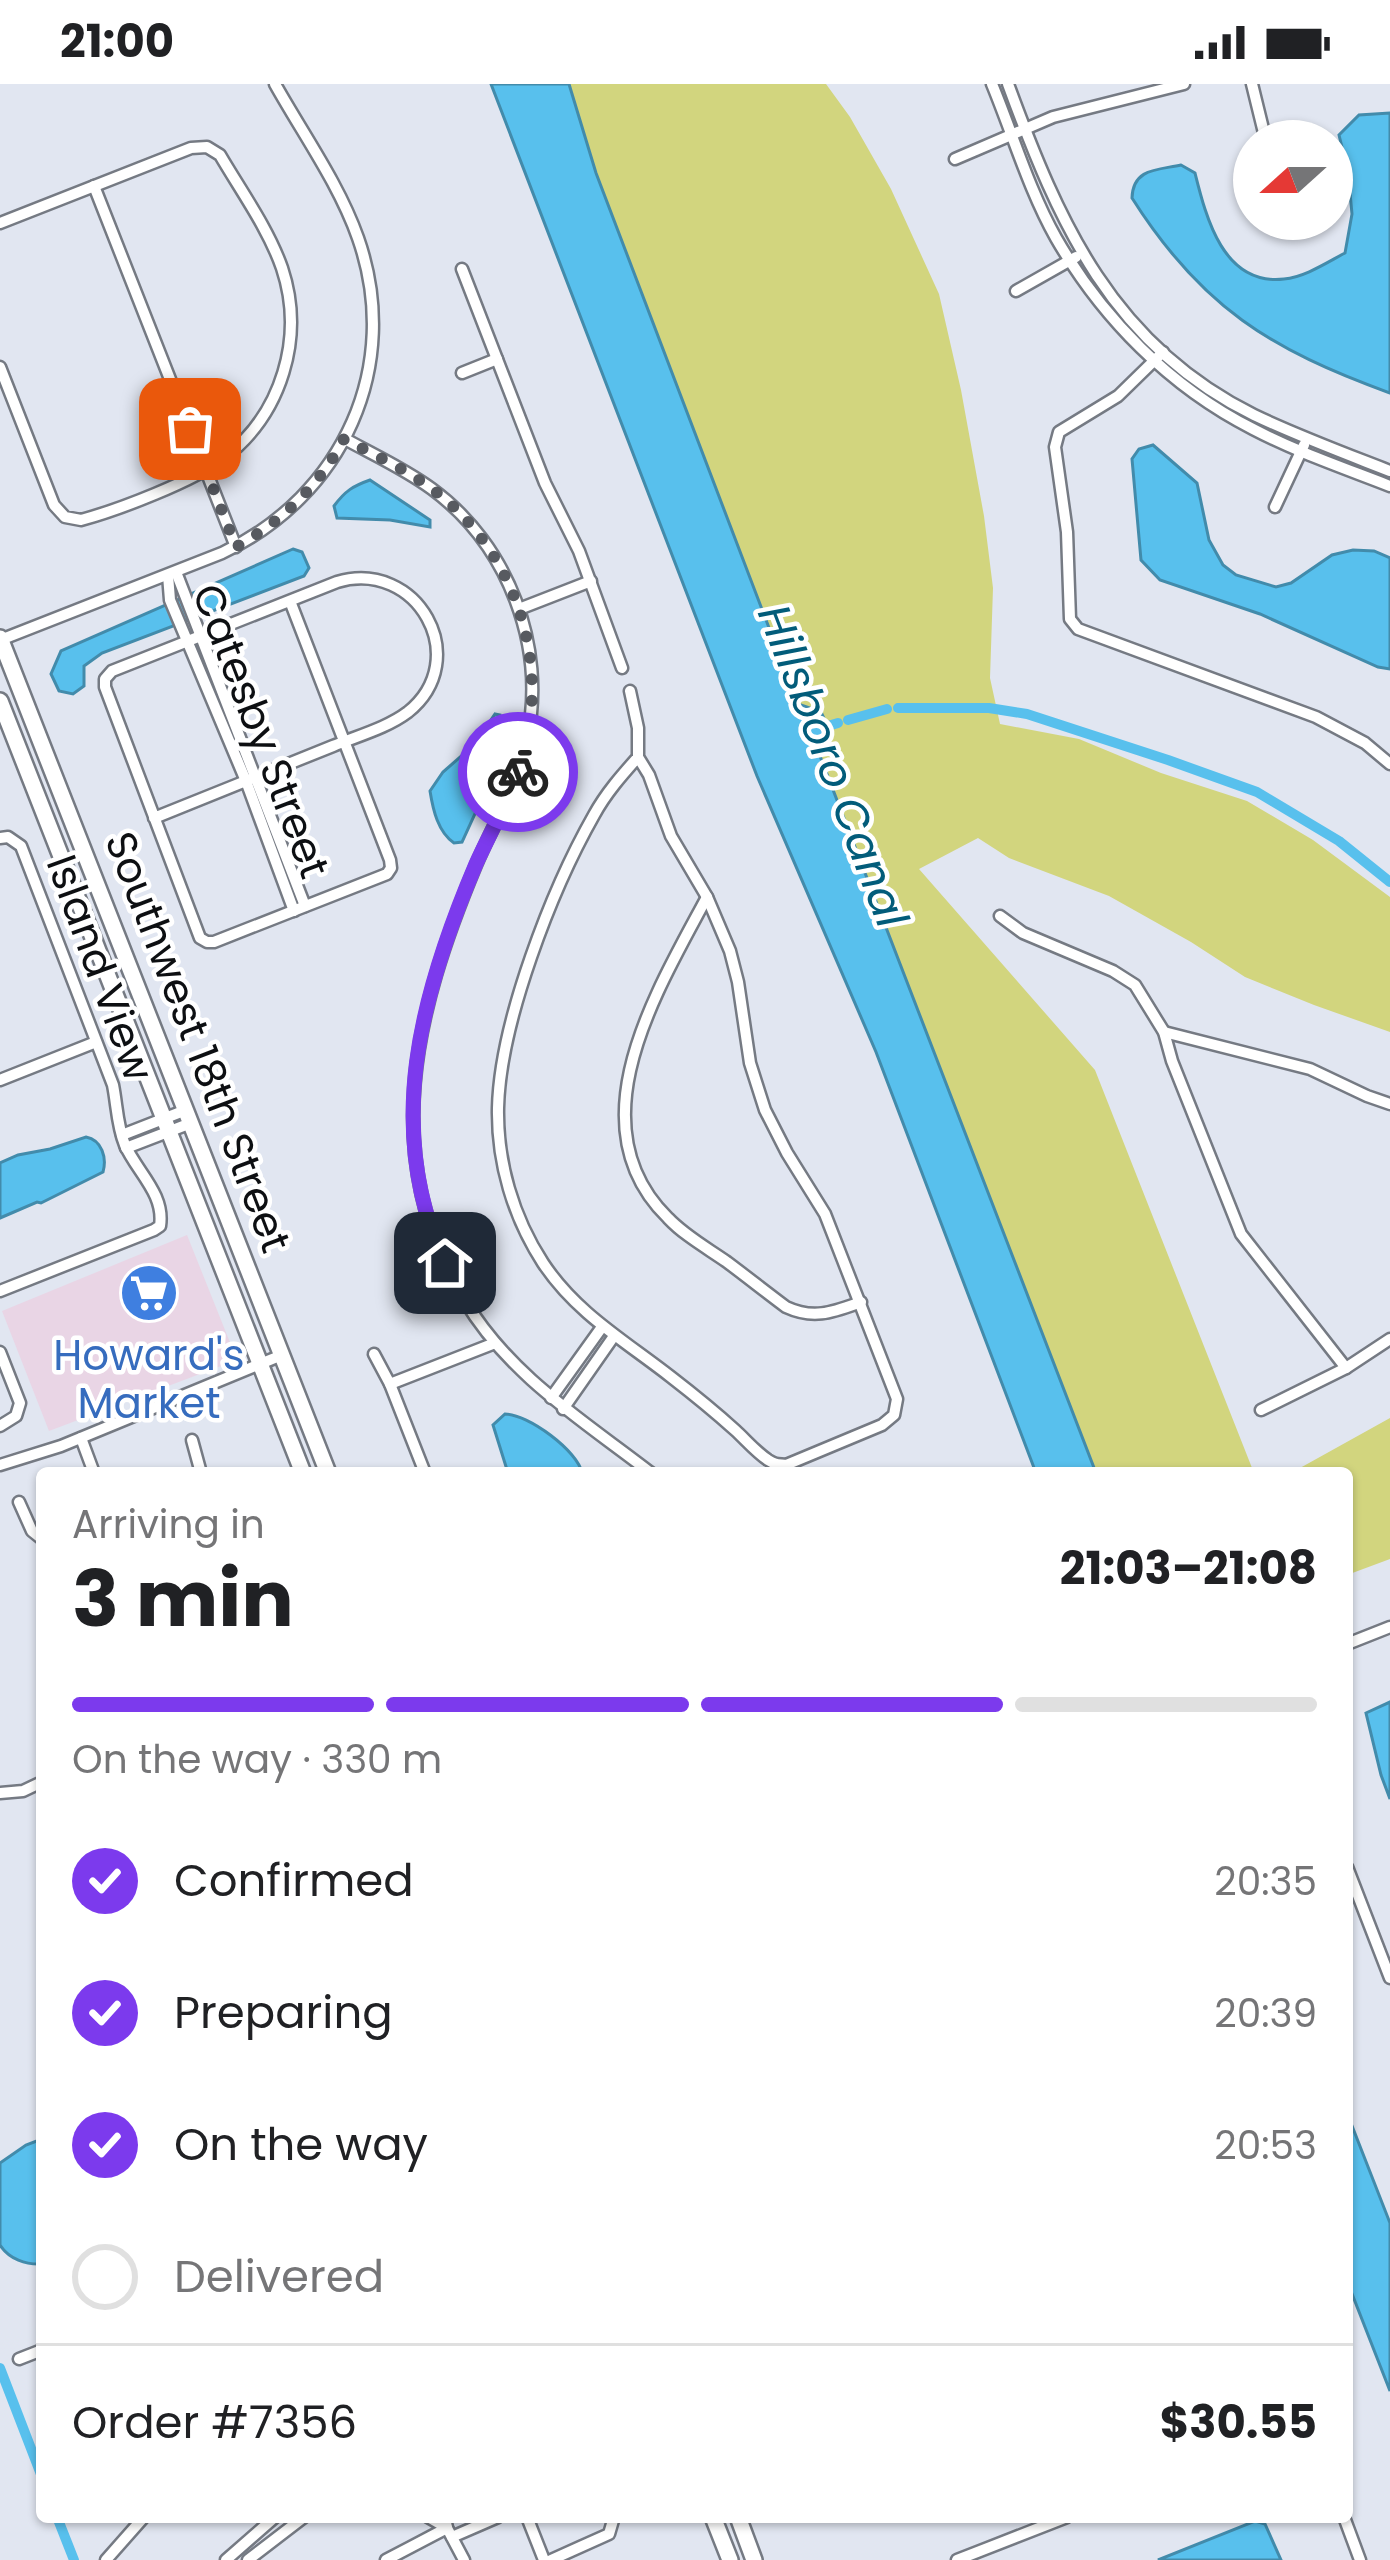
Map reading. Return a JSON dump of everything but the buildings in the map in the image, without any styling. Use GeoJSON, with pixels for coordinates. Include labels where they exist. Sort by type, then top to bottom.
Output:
{"type":"FeatureCollection","features":[{"type":"Feature","properties":{"kind":"main road","name":"Southwest 18th Street"},"geometry":{"type":"LineString","coordinates":[[0,640],[326,1467]]}},
{"type":"Feature","properties":{"kind":"main road","name":"Southwest 18th Street"},"geometry":{"type":"LineString","coordinates":[[0,701],[301,1467]]}},
{"type":"Feature","properties":{"kind":"main road"},"geometry":{"type":"LineString","coordinates":[[715,2523],[730,2560]]}},
{"type":"Feature","properties":{"kind":"main road"},"geometry":{"type":"LineString","coordinates":[[740,2523],[754,2560]]}},
{"type":"Feature","properties":{"kind":"street"},"geometry":{"type":"LineString","coordinates":[[0,640],[236,547],[303,497],[344,439],[361,398],[371,353],[373,316],[365,260],[345,208],[275,84]]}},
{"type":"Feature","properties":{"kind":"street"},"geometry":{"type":"LineString","coordinates":[[992,84],[1106,311],[1198,396],[1233,418],[1302,452],[1390,486]]}},
{"type":"Feature","properties":{"kind":"street"},"geometry":{"type":"LineString","coordinates":[[1007,84],[1019,133]]}},
{"type":"Feature","properties":{"kind":"street"},"geometry":{"type":"LineString","coordinates":[[955,158],[1053,117],[1184,84]]}},
{"type":"Feature","properties":{"kind":"street"},"geometry":{"type":"LineString","coordinates":[[1252,84],[1261,120]]}},
{"type":"Feature","properties":{"kind":"street"},"geometry":{"type":"LineString","coordinates":[[0,223],[191,148],[206,147],[220,155],[282,269],[291,329],[279,386],[241,443],[206,470],[81,520],[65,517],[54,505],[0,367]]}},
{"type":"Feature","properties":{"kind":"street"},"geometry":{"type":"LineString","coordinates":[[94,186],[236,547]]}},
{"type":"Feature","properties":{"kind":"street"},"geometry":{"type":"LineString","coordinates":[[1016,291],[1076,256]]}},
{"type":"Feature","properties":{"kind":"street"},"geometry":{"type":"LineString","coordinates":[[462,269],[545,483],[591,581],[622,668]]}},
{"type":"Feature","properties":{"kind":"street"},"geometry":{"type":"LineString","coordinates":[[1159,357],[1250,413],[1390,471]]}},
{"type":"Feature","properties":{"kind":"street"},"geometry":{"type":"LineString","coordinates":[[1159,357],[1118,396],[1059,432],[1054,447],[1067,532],[1070,619],[1078,629],[1316,717],[1365,743],[1390,764]]}},
{"type":"Feature","properties":{"kind":"street"},"geometry":{"type":"LineString","coordinates":[[462,373],[497,359]]}},
{"type":"Feature","properties":{"kind":"street"},"geometry":{"type":"LineString","coordinates":[[1275,507],[1306,438]]}},
{"type":"Feature","properties":{"kind":"street"},"geometry":{"type":"LineString","coordinates":[[344,439],[418,479],[465,518],[493,555],[519,609],[529,650],[529,734],[513,788],[478,861],[443,954],[419,1040],[412,1099],[413,1151],[431,1231],[452,1279],[494,1343],[563,1408],[643,1467]]}},
{"type":"Feature","properties":{"kind":"street","name":"Catesby Street"},"geometry":{"type":"LineString","coordinates":[[172,573],[194,620],[300,908]]}},
{"type":"Feature","properties":{"kind":"street","name":"Catesby Street"},"geometry":{"type":"LineString","coordinates":[[172,573],[170,600],[251,779]]}},
{"type":"Feature","properties":{"kind":"street"},"geometry":{"type":"LineString","coordinates":[[154,818],[344,741],[400,717],[421,700],[436,668],[431,626],[411,597],[378,579],[345,580],[290,601],[112,671],[105,687],[154,818],[200,938],[214,942],[387,874],[391,868],[390,860],[344,741],[290,601]]}},
{"type":"Feature","properties":{"kind":"street"},"geometry":{"type":"LineString","coordinates":[[519,609],[591,581]]}},
{"type":"Feature","properties":{"kind":"street"},"geometry":{"type":"LineString","coordinates":[[630,691],[638,757],[671,836],[730,951],[750,1064],[765,1110],[825,1214],[896,1392],[897,1407],[882,1425],[786,1465],[770,1462],[704,1403],[602,1328],[561,1287],[529,1238],[503,1165],[500,1078],[550,909],[594,814],[638,757]]}},
{"type":"Feature","properties":{"kind":"street","name":"Island View"},"geometry":{"type":"LineString","coordinates":[[0,838],[21,846],[113,1085],[122,1135],[150,1184],[162,1219],[160,1226],[0,1291]]}},
{"type":"Feature","properties":{"kind":"street"},"geometry":{"type":"LineString","coordinates":[[706,897],[653,1001],[628,1076],[625,1133],[636,1172],[668,1219],[786,1307],[822,1315],[861,1302]]}},
{"type":"Feature","properties":{"kind":"street"},"geometry":{"type":"LineString","coordinates":[[1000,916],[1023,933],[1113,970],[1135,985],[1164,1032],[1241,1234],[1346,1368]]}},
{"type":"Feature","properties":{"kind":"street"},"geometry":{"type":"LineString","coordinates":[[1164,1032],[1310,1069],[1390,1104]]}},
{"type":"Feature","properties":{"kind":"street"},"geometry":{"type":"LineString","coordinates":[[0,1080],[96,1042]]}},
{"type":"Feature","properties":{"kind":"street"},"geometry":{"type":"LineString","coordinates":[[166,1125],[188,1117]]}},
{"type":"Feature","properties":{"kind":"street","name":"Island View"},"geometry":{"type":"LineString","coordinates":[[122,1135],[166,1125]]}},
{"type":"Feature","properties":{"kind":"street","name":"Island View"},"geometry":{"type":"LineString","coordinates":[[127,1148],[166,1125]]}},
{"type":"Feature","properties":{"kind":"street"},"geometry":{"type":"LineString","coordinates":[[551,1397],[602,1328]]}},
{"type":"Feature","properties":{"kind":"street"},"geometry":{"type":"LineString","coordinates":[[563,1408],[614,1336]]}},
{"type":"Feature","properties":{"kind":"street"},"geometry":{"type":"LineString","coordinates":[[1261,1410],[1346,1368],[1390,1339]]}},
{"type":"Feature","properties":{"kind":"street"},"geometry":{"type":"LineString","coordinates":[[390,1384],[494,1343]]}},
{"type":"Feature","properties":{"kind":"street"},"geometry":{"type":"LineString","coordinates":[[0,1352],[20,1403],[16,1416],[0,1426]]}},
{"type":"Feature","properties":{"kind":"street"},"geometry":{"type":"LineString","coordinates":[[374,1354],[422,1467]]}},
{"type":"Feature","properties":{"kind":"street"},"geometry":{"type":"LineString","coordinates":[[0,1465],[81,1438],[282,1355]]}},
{"type":"Feature","properties":{"kind":"street"},"geometry":{"type":"LineString","coordinates":[[81,1438],[92,1467]]}},
{"type":"Feature","properties":{"kind":"street"},"geometry":{"type":"LineString","coordinates":[[192,1440],[199,1467]]}},
{"type":"Feature","properties":{"kind":"street"},"geometry":{"type":"LineString","coordinates":[[19,1502],[36,1534]]}},
{"type":"Feature","properties":{"kind":"street"},"geometry":{"type":"LineString","coordinates":[[1353,1642],[1390,1627]]}},
{"type":"Feature","properties":{"kind":"street"},"geometry":{"type":"LineString","coordinates":[[0,1793],[36,1785]]}},
{"type":"Feature","properties":{"kind":"street"},"geometry":{"type":"LineString","coordinates":[[1353,1882],[1390,1978]]}},
{"type":"Feature","properties":{"kind":"street"},"geometry":{"type":"LineString","coordinates":[[19,2359],[36,2352]]}},
{"type":"Feature","properties":{"kind":"street"},"geometry":{"type":"LineString","coordinates":[[106,2560],[139,2523]]}},
{"type":"Feature","properties":{"kind":"street"},"geometry":{"type":"LineString","coordinates":[[226,2560],[268,2523]]}},
{"type":"Feature","properties":{"kind":"street"},"geometry":{"type":"LineString","coordinates":[[248,2560],[296,2523]]}},
{"type":"Feature","properties":{"kind":"street"},"geometry":{"type":"LineString","coordinates":[[529,2523],[548,2560],[609,2534],[612,2523]]}},
{"type":"Feature","properties":{"kind":"street"},"geometry":{"type":"LineString","coordinates":[[957,2560],[1051,2523]]}},
{"type":"Feature","properties":{"kind":"street"},"geometry":{"type":"LineString","coordinates":[[1346,2523],[1360,2560]]}},
{"type":"Feature","properties":{"kind":"street"},"geometry":{"type":"LineString","coordinates":[[386,2560],[448,2527],[464,2560]]}},
{"type":"Feature","properties":{"kind":"shaded area"},"geometry":{"type":"Polygon","coordinates":[[[187,1235],[237,1360],[49,1431],[2,1311],[187,1235]]]}},
{"type":"Feature","properties":{"kind":"green space"},"geometry":{"type":"Polygon","coordinates":[[[569,84],[826,84],[891,189],[939,294],[984,516],[993,588],[990,678],[1000,724],[1079,739],[1247,801],[1313,840],[1390,897],[1390,1032],[1245,977],[1109,896],[1009,858],[978,838],[919,869],[1095,1070],[1252,1467],[1094,1467],[820,756],[831,733],[821,712],[798,705],[596,173],[569,84]]]}},
{"type":"Feature","properties":{"kind":"green space"},"geometry":{"type":"Polygon","coordinates":[[[1390,1418],[1390,1559],[1353,1573],[1353,1467],[1302,1467],[1390,1418]]]}},
{"type":"Feature","properties":{"kind":"water","name":"Hillsboro Canal"},"geometry":{"type":"Polygon","coordinates":[[[491,84],[569,84],[596,173],[798,704],[821,712],[831,734],[820,756],[1094,1467],[1034,1467],[876,1052],[757,776],[491,84]]]}},
{"type":"Feature","properties":{"kind":"water"},"geometry":{"type":"Polygon","coordinates":[[[1390,113],[1390,393],[1309,360],[1242,320],[1185,268],[1132,198],[1142,176],[1181,165],[1195,173],[1212,228],[1232,260],[1263,278],[1300,276],[1345,253],[1347,240],[1353,240],[1353,121],[1359,115],[1390,113]]]}},
{"type":"Feature","properties":{"kind":"water"},"geometry":{"type":"Polygon","coordinates":[[[1153,445],[1197,483],[1209,540],[1223,565],[1236,575],[1276,587],[1291,583],[1332,555],[1374,551],[1390,558],[1390,669],[1260,614],[1160,580],[1141,560],[1132,459],[1139,449],[1153,445]]]}},
{"type":"Feature","properties":{"kind":"water"},"geometry":{"type":"Polygon","coordinates":[[[370,480],[430,520],[430,527],[337,518],[334,506],[338,501],[370,480]]]}},
{"type":"Feature","properties":{"kind":"water"},"geometry":{"type":"Polygon","coordinates":[[[293,549],[302,552],[309,568],[304,576],[102,653],[84,666],[84,686],[73,694],[59,691],[51,674],[61,651],[293,549]]]}},
{"type":"Feature","properties":{"kind":"water"},"geometry":{"type":"Polygon","coordinates":[[[495,714],[500,715],[500,759],[462,842],[454,843],[440,827],[430,791],[443,772],[474,745],[495,714]]]}},
{"type":"Feature","properties":{"kind":"water"},"geometry":{"type":"Polygon","coordinates":[[[86,1137],[102,1150],[103,1172],[0,1218],[0,1163],[86,1137]]]}},
{"type":"Feature","properties":{"kind":"water"},"geometry":{"type":"Polygon","coordinates":[[[505,1414],[526,1420],[551,1435],[579,1467],[506,1467],[493,1425],[505,1414]]]}},
{"type":"Feature","properties":{"kind":"water"},"geometry":{"type":"Polygon","coordinates":[[[1390,1702],[1390,1799],[1366,1713],[1390,1702]]]}},
{"type":"Feature","properties":{"kind":"water"},"geometry":{"type":"Polygon","coordinates":[[[1353,2128],[1390,2223],[1390,2391],[1353,2296],[1353,2128]]]}},
{"type":"Feature","properties":{"kind":"water"},"geometry":{"type":"Polygon","coordinates":[[[36,2141],[36,2264],[13,2257],[0,2245],[0,2163],[36,2141]]]}},
{"type":"Feature","properties":{"kind":"water"},"geometry":{"type":"Polygon","coordinates":[[[1250,2523],[1262,2523],[1281,2560],[1158,2560],[1250,2523]]]}},
{"type":"Feature","properties":{"kind":"waterway"},"geometry":{"type":"LineString","coordinates":[[898,708],[989,708],[1027,714],[1168,760],[1257,792],[1339,841],[1390,882]]}},
{"type":"Feature","properties":{"kind":"waterway"},"geometry":{"type":"LineString","coordinates":[[848,720],[887,709]]}},
{"type":"Feature","properties":{"kind":"waterway"},"geometry":{"type":"LineString","coordinates":[[818,729],[838,723]]}},
{"type":"Feature","properties":{"kind":"waterway"},"geometry":{"type":"LineString","coordinates":[[0,2368],[36,2461]]}},
{"type":"Feature","properties":{"kind":"waterway"},"geometry":{"type":"LineString","coordinates":[[59,2523],[74,2560]]}},
{"type":"Feature","properties":{"kind":"way so far"},"geometry":{"type":"LineString","coordinates":[[190,429],[236,547],[303,497],[344,439],[406,472],[465,518],[507,579],[524,623],[532,697],[529,734],[518,772]]}},
{"type":"Feature","properties":{"kind":"place","name":"Howard's Market"},"geometry":{"type":"Point","coordinates":[149,1293]}},
{"type":"Feature","properties":{"kind":"route"},"geometry":{"type":"LineString","coordinates":[[445,1263],[425,1210],[413,1151],[414,1068],[453,925],[518,772]]}}]}
